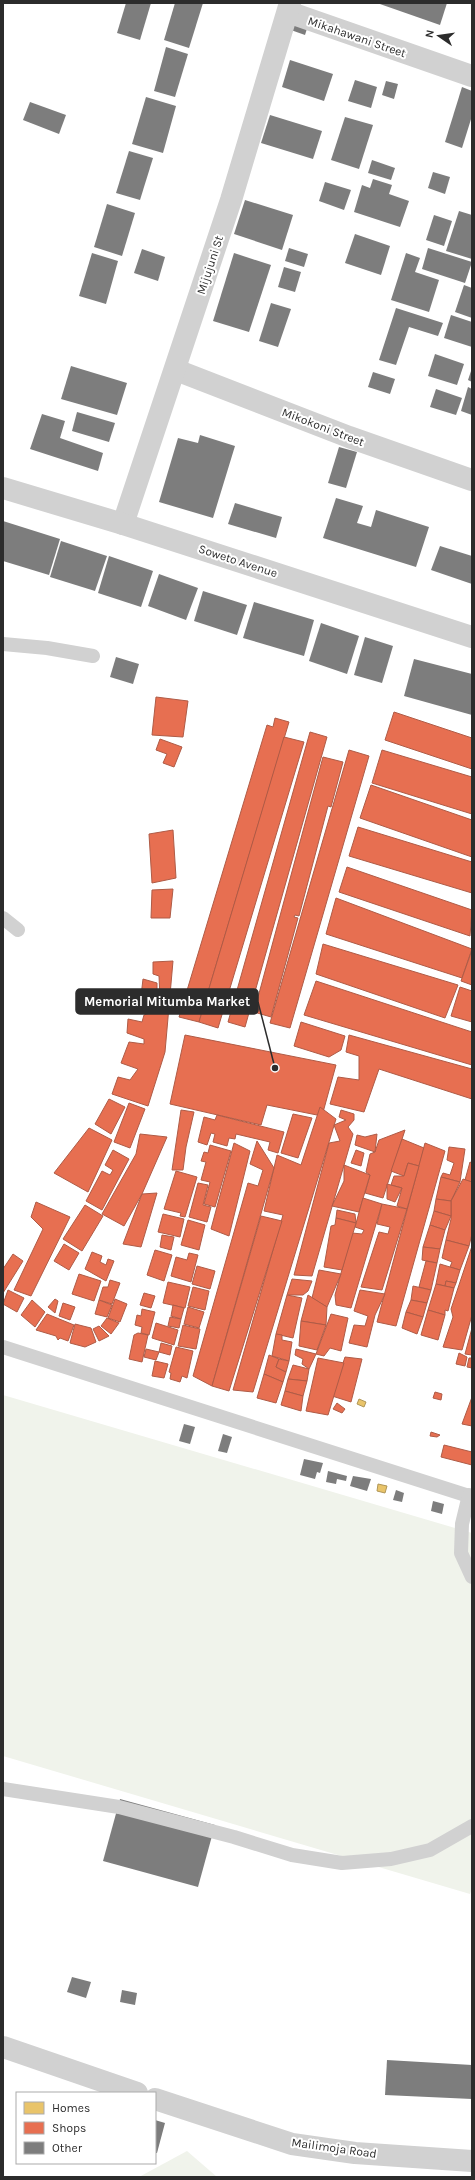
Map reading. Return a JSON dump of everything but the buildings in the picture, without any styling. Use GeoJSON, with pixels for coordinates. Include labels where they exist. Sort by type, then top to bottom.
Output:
{"type":"FeatureCollection","features":[{"type":"Feature","properties":{"kind":"street","name":"Mikahawani Street"},"geometry":{"type":"LineString","coordinates":[[289,8],[472,76]]}},
{"type":"Feature","properties":{"kind":"street","name":"Mijujuni St"},"geometry":{"type":"LineString","coordinates":[[122,524],[176,370],[231,200],[289,8]]}},
{"type":"Feature","properties":{"kind":"street","name":"Mikokoni Street"},"geometry":{"type":"LineString","coordinates":[[176,370],[349,437],[472,480]]}},
{"type":"Feature","properties":{"kind":"street","name":"Soweto Avenue"},"geometry":{"type":"LineString","coordinates":[[3,488],[122,524],[472,637]]}},
{"type":"Feature","properties":{"kind":"street"},"geometry":{"type":"LineString","coordinates":[[3,2047],[134,2092]]}},
{"type":"Feature","properties":{"kind":"street","name":"Mailimoja Road"},"geometry":{"type":"LineString","coordinates":[[156,2099],[292,2144],[354,2153],[472,2161]]}},
{"type":"Feature","properties":{"kind":"lane"},"geometry":{"type":"LineString","coordinates":[[3,644],[34,646],[93,656]]}},
{"type":"Feature","properties":{"kind":"lane"},"geometry":{"type":"LineString","coordinates":[[3,918],[18,930]]}},
{"type":"Feature","properties":{"kind":"lane"},"geometry":{"type":"LineString","coordinates":[[3,1347],[470,1496],[462,1524],[461,1553],[472,1577]]}},
{"type":"Feature","properties":{"kind":"lane"},"geometry":{"type":"LineString","coordinates":[[3,1789],[119,1807],[234,1837],[292,1855],[342,1863],[391,1859],[430,1850],[472,1826]]}},
{"type":"Feature","properties":{"kind":"shaded area"},"geometry":{"type":"Polygon","coordinates":[[[3,1395],[472,1533],[472,1888],[470,1894],[3,1756],[3,1395]]]}},
{"type":"Feature","properties":{"kind":"shaded area"},"geometry":{"type":"Polygon","coordinates":[[[187,2151],[217,2177],[139,2177],[187,2151]]]}},
{"type":"Feature","properties":{"kind":"place","name":"Memorial Mitumba Market"},"geometry":{"type":"Point","coordinates":[275,1068]}}]}
